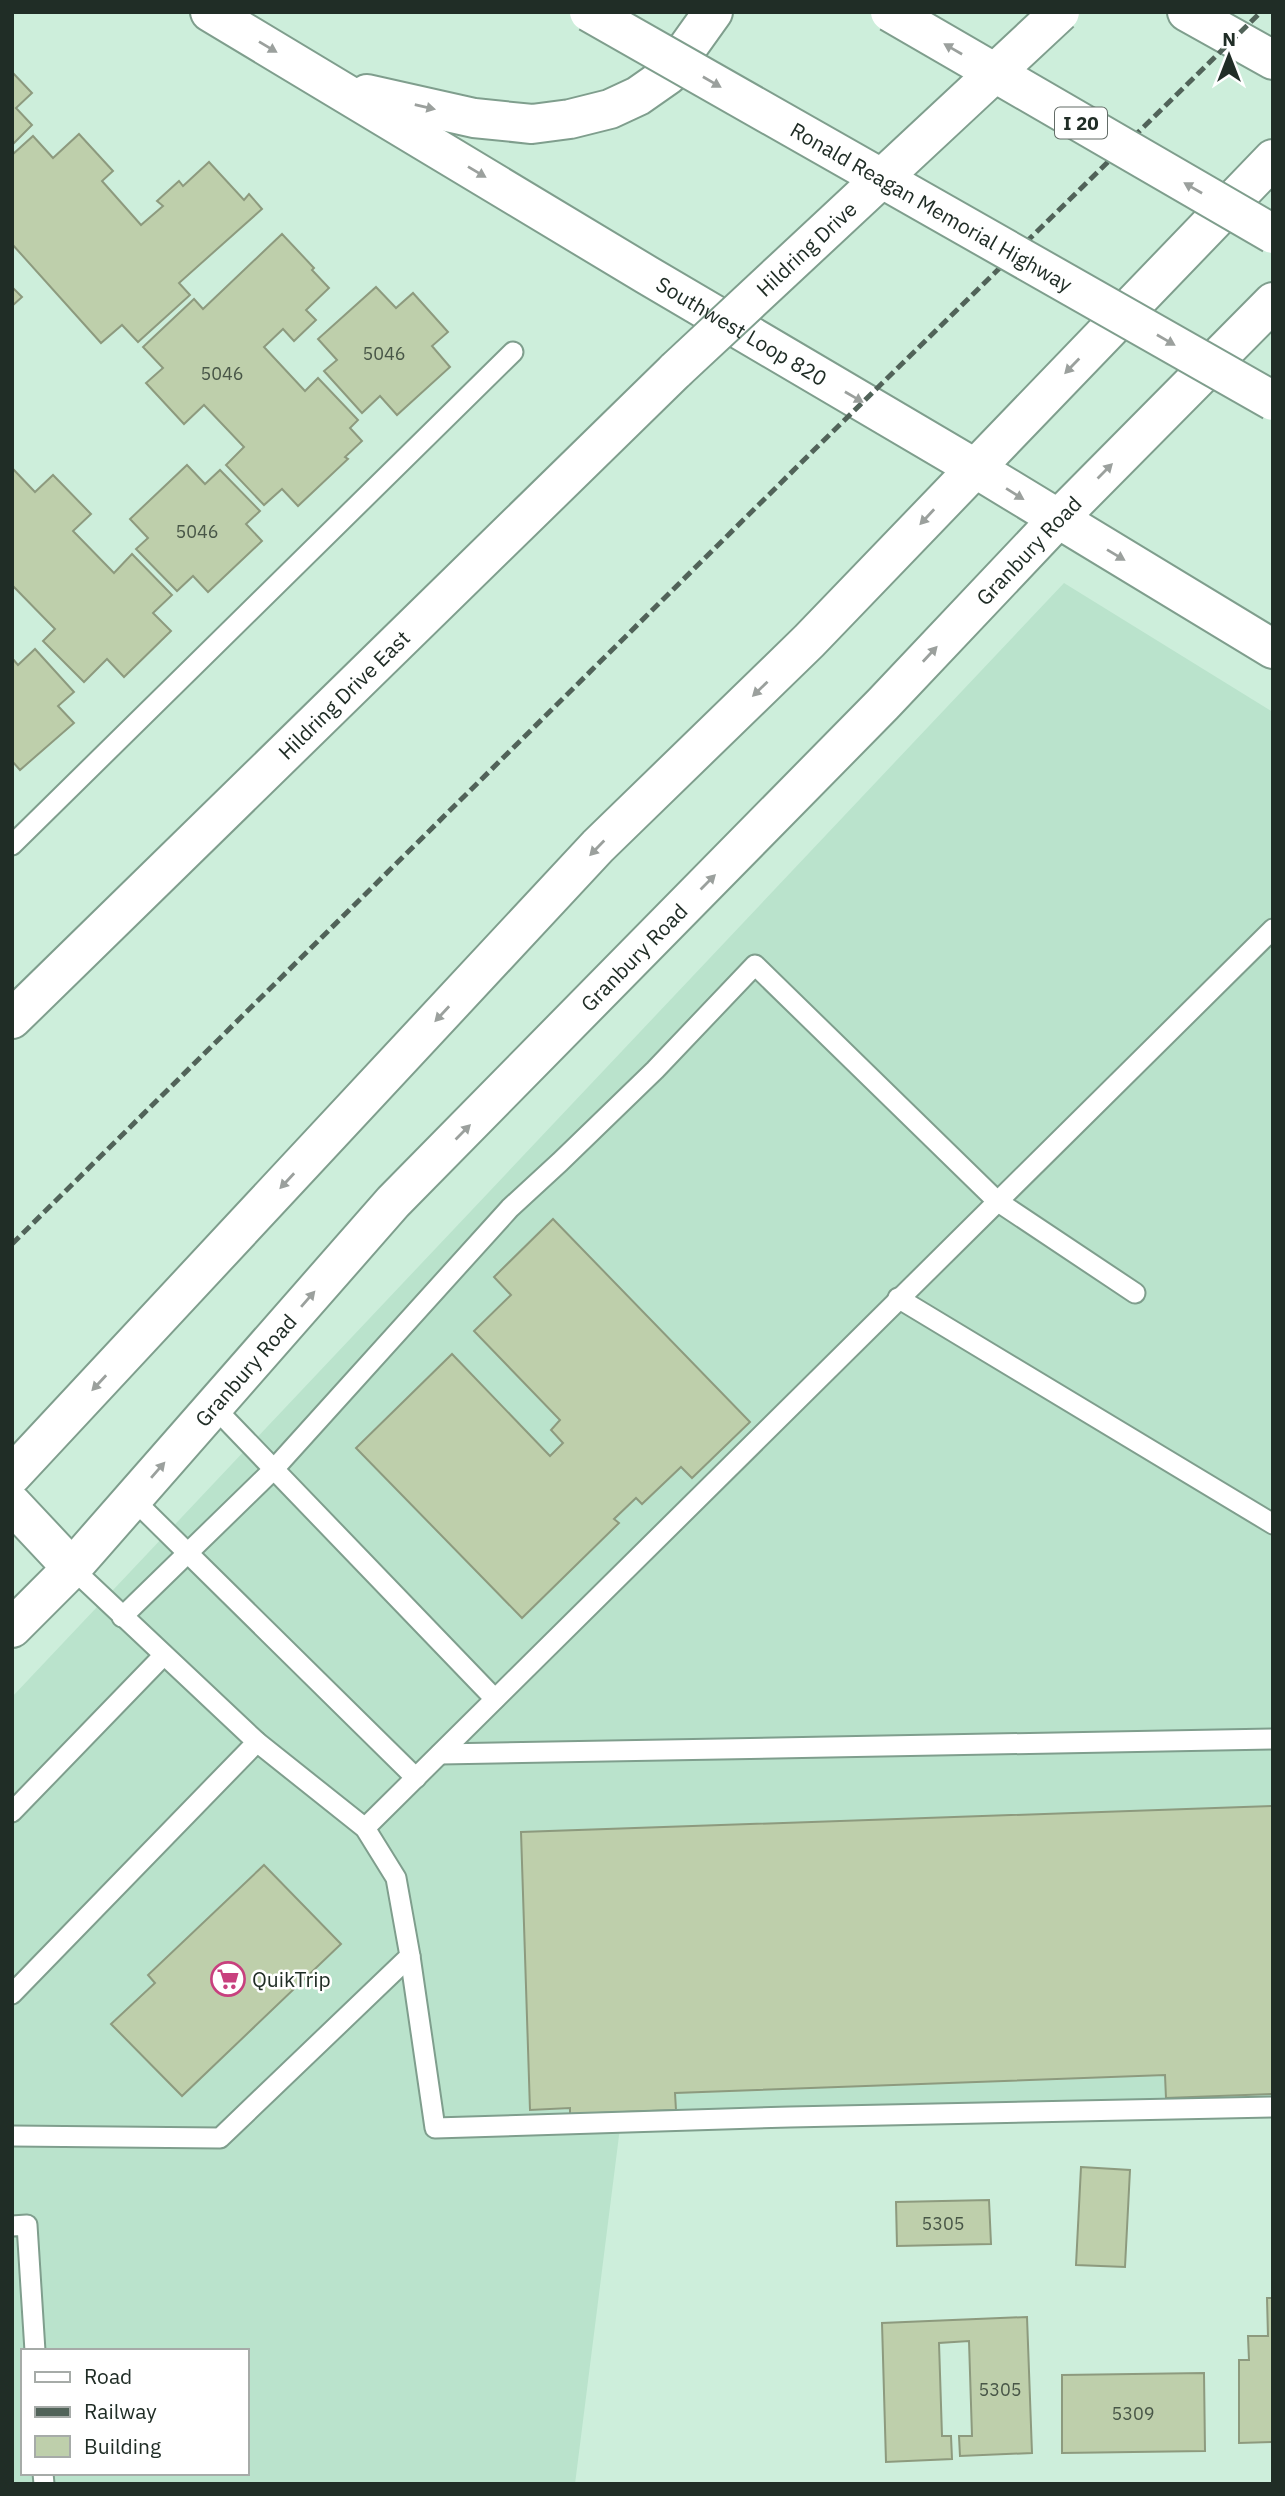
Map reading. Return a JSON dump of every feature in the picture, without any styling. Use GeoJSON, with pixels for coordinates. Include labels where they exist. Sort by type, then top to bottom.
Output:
{"type":"FeatureCollection","features":[{"type":"Feature","properties":{"kind":"main road","name":"Southwest Loop 820"},"geometry":{"type":"LineString","coordinates":[[210,12],[647,275],[974,467],[1273,649]]}},
{"type":"Feature","properties":{"kind":"main road","name":"Ronald Reagan Memorial Highway"},"geometry":{"type":"LineString","coordinates":[[589,12],[1273,401]]}},
{"type":"Feature","properties":{"kind":"main road"},"geometry":{"type":"LineString","coordinates":[[334,86],[474,117],[532,124],[570,119],[610,109],[638,96],[668,75],[713,12]]}},
{"type":"Feature","properties":{"kind":"main road","name":"I 20"},"geometry":{"type":"LineString","coordinates":[[890,12],[1273,234]]}},
{"type":"Feature","properties":{"kind":"main road","name":"Hildring Drive"},"geometry":{"type":"LineString","coordinates":[[676,370],[1060,12]]}},
{"type":"Feature","properties":{"kind":"main road"},"geometry":{"type":"LineString","coordinates":[[1187,12],[1273,60]]}},
{"type":"Feature","properties":{"kind":"main road"},"geometry":{"type":"LineString","coordinates":[[12,1475],[598,846],[809,641],[1273,159]]}},
{"type":"Feature","properties":{"kind":"main road","name":"Granbury Road"},"geometry":{"type":"LineString","coordinates":[[12,1628],[72,1568],[393,1202],[883,704],[1058,520],[1273,302]]}},
{"type":"Feature","properties":{"kind":"main road","name":"Hildring Drive East"},"geometry":{"type":"LineString","coordinates":[[12,1019],[676,370]]}},
{"type":"Feature","properties":{"kind":"main road"},"geometry":{"type":"LineString","coordinates":[[12,1504],[72,1568]]}},
{"type":"Feature","properties":{"kind":"lane"},"geometry":{"type":"LineString","coordinates":[[12,845],[513,352]]}},
{"type":"Feature","properties":{"kind":"lane"},"geometry":{"type":"LineString","coordinates":[[365,1828],[1273,929]]}},
{"type":"Feature","properties":{"kind":"lane"},"geometry":{"type":"LineString","coordinates":[[122,1617],[274,1469],[510,1208],[655,1070],[755,965],[997,1201],[1135,1293]]}},
{"type":"Feature","properties":{"kind":"lane"},"geometry":{"type":"LineString","coordinates":[[898,1298],[1273,1524]]}},
{"type":"Feature","properties":{"kind":"lane"},"geometry":{"type":"LineString","coordinates":[[214,1407],[495,1699]]}},
{"type":"Feature","properties":{"kind":"lane"},"geometry":{"type":"LineString","coordinates":[[133,1499],[416,1778]]}},
{"type":"Feature","properties":{"kind":"lane"},"geometry":{"type":"LineString","coordinates":[[72,1568],[257,1742],[365,1828],[396,1878],[435,2128],[804,2116],[1273,2107]]}},
{"type":"Feature","properties":{"kind":"lane"},"geometry":{"type":"LineString","coordinates":[[12,1812],[164,1655]]}},
{"type":"Feature","properties":{"kind":"lane"},"geometry":{"type":"LineString","coordinates":[[440,1754],[1273,1739]]}},
{"type":"Feature","properties":{"kind":"lane"},"geometry":{"type":"LineString","coordinates":[[12,1994],[257,1742]]}},
{"type":"Feature","properties":{"kind":"lane"},"geometry":{"type":"LineString","coordinates":[[12,2136],[220,2138],[410,1956]]}},
{"type":"Feature","properties":{"kind":"lane"},"geometry":{"type":"LineString","coordinates":[[12,2226],[27,2225],[35,2349]]}},
{"type":"Feature","properties":{"kind":"shaded area"},"geometry":{"type":"Polygon","coordinates":[[[1064,583],[1273,712],[1273,2100],[622,2112],[575,2484],[12,2484],[12,1697],[1064,583]]]}},
{"type":"Feature","properties":{"kind":"building"},"geometry":{"type":"Polygon","coordinates":[[[12,72],[32,93],[16,108],[32,125],[12,145],[12,72]]]}},
{"type":"Feature","properties":{"kind":"building"},"geometry":{"type":"Polygon","coordinates":[[[79,134],[113,171],[102,181],[141,225],[163,206],[157,201],[179,181],[183,186],[209,162],[244,200],[249,194],[262,209],[179,283],[190,295],[138,342],[122,325],[101,343],[12,244],[12,155],[33,136],[53,158],[79,134]]]}},
{"type":"Feature","properties":{"kind":"building"},"geometry":{"type":"Polygon","coordinates":[[[282,234],[329,288],[306,310],[316,320],[294,341],[283,329],[264,347],[305,391],[318,378],[358,420],[350,428],[362,441],[345,457],[348,459],[298,506],[282,489],[264,505],[226,465],[244,447],[204,405],[184,424],[146,383],[163,368],[143,347],[194,299],[203,309],[282,234]]]}},
{"type":"Feature","properties":{"kind":"building"},"geometry":{"type":"Polygon","coordinates":[[[12,287],[22,297],[12,306],[12,287]]]}},
{"type":"Feature","properties":{"kind":"building"},"geometry":{"type":"Polygon","coordinates":[[[376,287],[396,308],[413,293],[448,332],[432,346],[450,367],[397,415],[380,396],[362,413],[324,371],[337,360],[318,339],[376,287]]]}},
{"type":"Feature","properties":{"kind":"building"},"geometry":{"type":"Polygon","coordinates":[[[187,465],[205,484],[220,470],[260,511],[246,524],[262,541],[208,592],[193,576],[177,591],[136,549],[148,538],[130,519],[187,465]]]}},
{"type":"Feature","properties":{"kind":"building"},"geometry":{"type":"Polygon","coordinates":[[[14,470],[35,492],[53,475],[91,514],[73,531],[114,573],[132,554],[172,595],[153,613],[171,631],[124,677],[107,659],[84,682],[43,641],[55,629],[12,585],[14,470]]]}},
{"type":"Feature","properties":{"kind":"building"},"geometry":{"type":"Polygon","coordinates":[[[35,649],[74,692],[58,706],[74,723],[20,770],[12,761],[12,658],[18,665],[35,649]]]}},
{"type":"Feature","properties":{"kind":"building"},"geometry":{"type":"Polygon","coordinates":[[[553,1219],[750,1422],[692,1478],[681,1467],[642,1504],[636,1498],[614,1519],[619,1523],[522,1618],[356,1448],[452,1354],[550,1456],[563,1443],[551,1430],[560,1420],[474,1331],[511,1295],[494,1277],[553,1219]]]}},
{"type":"Feature","properties":{"kind":"building"},"geometry":{"type":"Polygon","coordinates":[[[1273,1806],[1273,2094],[1166,2098],[1165,2075],[675,2093],[676,2110],[570,2114],[570,2108],[530,2110],[521,1832],[1273,1806]]]}},
{"type":"Feature","properties":{"kind":"building","name":"QuikTrip"},"geometry":{"type":"Polygon","coordinates":[[[264,1865],[341,1944],[182,2096],[111,2024],[155,1983],[148,1975],[264,1865]]]}},
{"type":"Feature","properties":{"kind":"building"},"geometry":{"type":"Polygon","coordinates":[[[1081,2167],[1130,2170],[1125,2267],[1076,2265],[1081,2167]]]}},
{"type":"Feature","properties":{"kind":"building"},"geometry":{"type":"Polygon","coordinates":[[[989,2200],[991,2244],[897,2246],[896,2202],[989,2200]]]}},
{"type":"Feature","properties":{"kind":"building"},"geometry":{"type":"Polygon","coordinates":[[[1267,2298],[1273,2298],[1273,2442],[1239,2443],[1239,2360],[1249,2360],[1248,2336],[1268,2336],[1267,2298]]]}},
{"type":"Feature","properties":{"kind":"building"},"geometry":{"type":"Polygon","coordinates":[[[1027,2317],[1032,2453],[960,2456],[959,2436],[972,2436],[969,2341],[939,2343],[942,2436],[951,2436],[952,2459],[886,2462],[882,2323],[1027,2317]]]}},
{"type":"Feature","properties":{"kind":"building"},"geometry":{"type":"Polygon","coordinates":[[[1204,2373],[1205,2451],[1062,2453],[1062,2375],[1204,2373]]]}},
{"type":"Feature","properties":{"kind":"railway"},"geometry":{"type":"LineString","coordinates":[[12,1244],[1261,12]]}},
{"type":"Feature","properties":{"kind":"place","name":"QuikTrip"},"geometry":{"type":"Point","coordinates":[228,1979]}}]}
